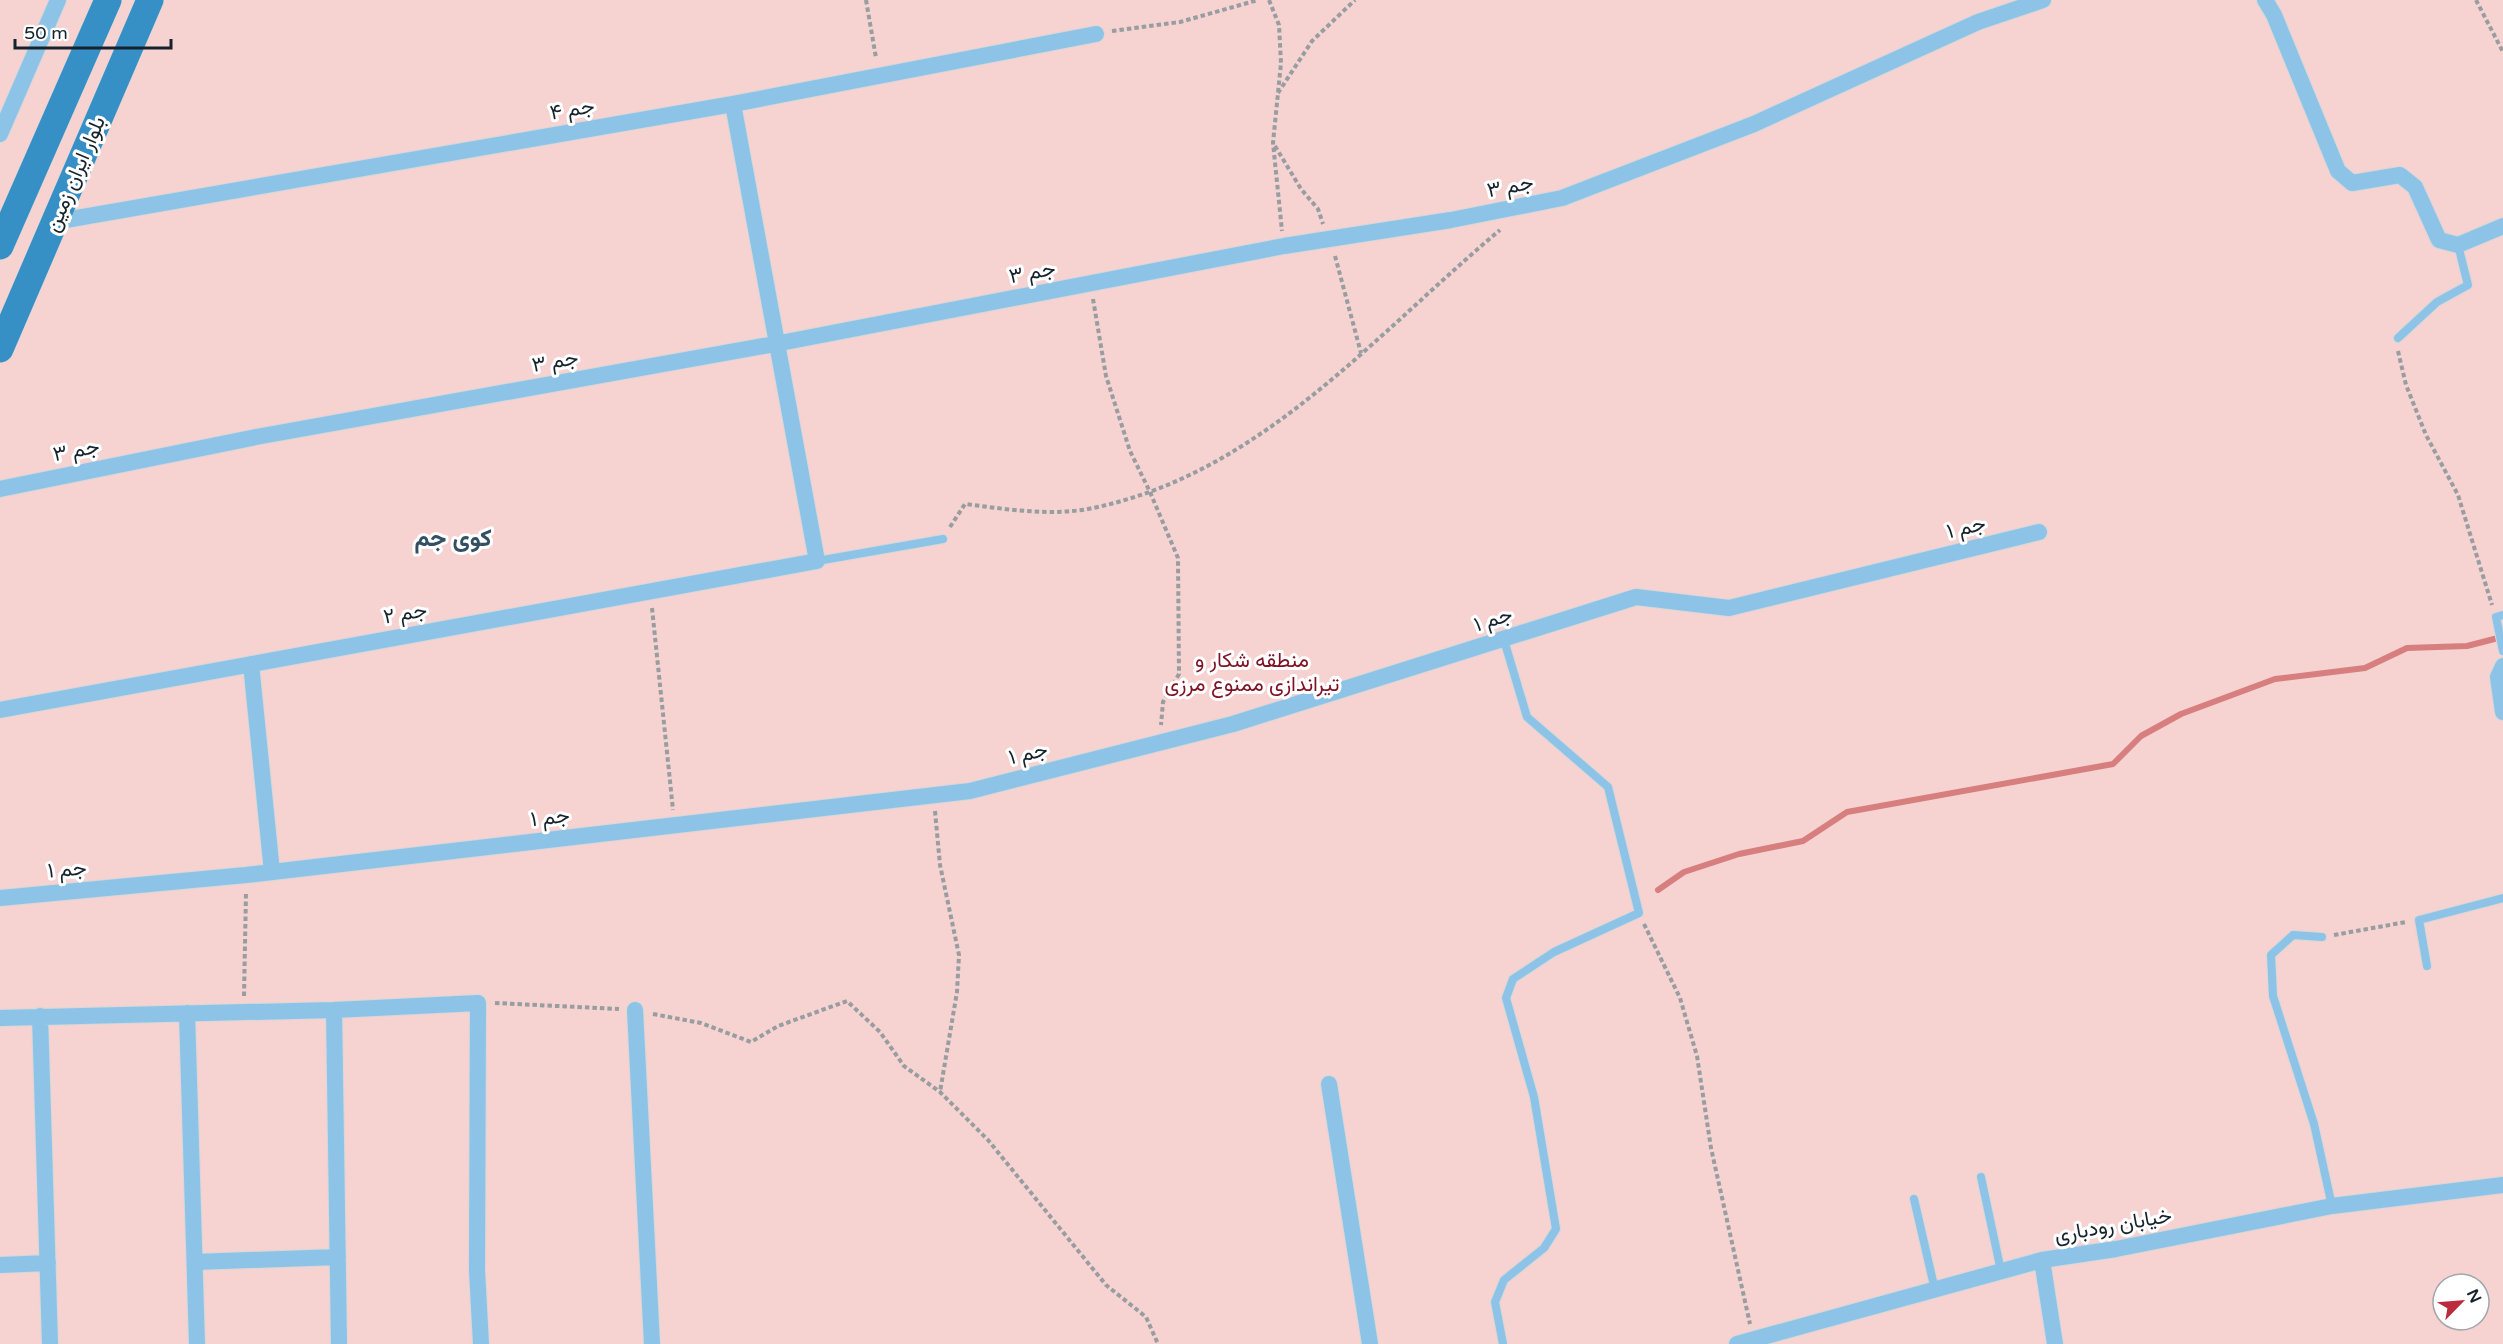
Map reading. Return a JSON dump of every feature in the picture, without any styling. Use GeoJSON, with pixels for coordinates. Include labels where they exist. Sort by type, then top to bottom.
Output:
{"type":"FeatureCollection","features":[{"type":"Feature","properties":{"kind":"main road","name":"بلوار ایران زمین"},"geometry":{"type":"LineString","coordinates":[[0,246],[108,0]]}},
{"type":"Feature","properties":{"kind":"main road","name":"بلوار ایران زمین"},"geometry":{"type":"LineString","coordinates":[[0,349],[150,0]]}},
{"type":"Feature","properties":{"kind":"street"},"geometry":{"type":"LineString","coordinates":[[0,134],[58,0]]}},
{"type":"Feature","properties":{"kind":"street","name":"جم ۳"},"geometry":{"type":"LineString","coordinates":[[0,489],[256,437],[776,344],[1284,246],[1451,220],[1562,198],[1665,160],[1856,80],[1978,22],[2043,0]]}},
{"type":"Feature","properties":{"kind":"street"},"geometry":{"type":"LineString","coordinates":[[2265,0],[2274,15],[2337,171],[2352,183],[2400,175],[2415,187],[2439,240],[2458,245],[2503,226]]}},
{"type":"Feature","properties":{"kind":"street","name":"جم ۴"},"geometry":{"type":"LineString","coordinates":[[54,222],[733,104],[1096,34]]}},
{"type":"Feature","properties":{"kind":"street"},"geometry":{"type":"LineString","coordinates":[[733,104],[818,561]]}},
{"type":"Feature","properties":{"kind":"street","name":"جم ۱"},"geometry":{"type":"LineString","coordinates":[[0,898],[246,875],[970,791],[1233,724],[1636,597],[1729,608],[2039,532]]}},
{"type":"Feature","properties":{"kind":"street","name":"جم ۲"},"geometry":{"type":"LineString","coordinates":[[0,710],[818,561]]}},
{"type":"Feature","properties":{"kind":"street"},"geometry":{"type":"LineString","coordinates":[[251,664],[272,872]]}},
{"type":"Feature","properties":{"kind":"street"},"geometry":{"type":"LineString","coordinates":[[2503,666],[2498,677],[2503,712]]}},
{"type":"Feature","properties":{"kind":"street"},"geometry":{"type":"LineString","coordinates":[[0,1018],[334,1010],[478,1003],[477,1270],[481,1344]]}},
{"type":"Feature","properties":{"kind":"street"},"geometry":{"type":"LineString","coordinates":[[334,1010],[339,1344]]}},
{"type":"Feature","properties":{"kind":"street"},"geometry":{"type":"LineString","coordinates":[[635,1010],[652,1344]]}},
{"type":"Feature","properties":{"kind":"street"},"geometry":{"type":"LineString","coordinates":[[187,1013],[197,1344]]}},
{"type":"Feature","properties":{"kind":"street"},"geometry":{"type":"LineString","coordinates":[[40,1016],[50,1344]]}},
{"type":"Feature","properties":{"kind":"street"},"geometry":{"type":"LineString","coordinates":[[1329,1084],[1370,1344]]}},
{"type":"Feature","properties":{"kind":"street","name":"خیابان رودباری"},"geometry":{"type":"LineString","coordinates":[[1737,1344],[2042,1260],[2116,1249],[2332,1206],[2503,1185]]}},
{"type":"Feature","properties":{"kind":"street"},"geometry":{"type":"LineString","coordinates":[[195,1262],[338,1257]]}},
{"type":"Feature","properties":{"kind":"street"},"geometry":{"type":"LineString","coordinates":[[2042,1260],[2055,1344]]}},
{"type":"Feature","properties":{"kind":"street"},"geometry":{"type":"LineString","coordinates":[[0,1265],[48,1263]]}},
{"type":"Feature","properties":{"kind":"lane"},"geometry":{"type":"LineString","coordinates":[[2398,338],[2437,302],[2468,285],[2458,245]]}},
{"type":"Feature","properties":{"kind":"lane"},"geometry":{"type":"LineString","coordinates":[[818,561],[943,539]]}},
{"type":"Feature","properties":{"kind":"lane"},"geometry":{"type":"LineString","coordinates":[[2499,616],[2503,651]]}},
{"type":"Feature","properties":{"kind":"lane"},"geometry":{"type":"LineString","coordinates":[[1503,1344],[1495,1302],[1504,1280],[1544,1248],[1556,1229],[1534,1097],[1506,998],[1513,979],[1554,952],[1639,913],[1608,787],[1527,717],[1504,640]]}},
{"type":"Feature","properties":{"kind":"lane"},"geometry":{"type":"LineString","coordinates":[[2427,966],[2419,920],[2503,898]]}},
{"type":"Feature","properties":{"kind":"lane"},"geometry":{"type":"LineString","coordinates":[[2322,937],[2293,935],[2271,955],[2273,996],[2314,1124],[2332,1206]]}},
{"type":"Feature","properties":{"kind":"lane"},"geometry":{"type":"LineString","coordinates":[[1981,1177],[2001,1272]]}},
{"type":"Feature","properties":{"kind":"lane"},"geometry":{"type":"LineString","coordinates":[[1914,1199],[1935,1290]]}},
{"type":"Feature","properties":{"kind":"path"},"geometry":{"type":"LineString","coordinates":[[866,0],[879,76]]}},
{"type":"Feature","properties":{"kind":"path"},"geometry":{"type":"LineString","coordinates":[[1096,34],[1180,22],[1258,0]]}},
{"type":"Feature","properties":{"kind":"path"},"geometry":{"type":"LineString","coordinates":[[1269,0],[1279,25],[1281,63],[1273,143],[1284,246]]}},
{"type":"Feature","properties":{"kind":"path"},"geometry":{"type":"LineString","coordinates":[[1278,94],[1312,41],[1355,0]]}},
{"type":"Feature","properties":{"kind":"path"},"geometry":{"type":"LineString","coordinates":[[2476,0],[2503,52]]}},
{"type":"Feature","properties":{"kind":"path"},"geometry":{"type":"LineString","coordinates":[[943,539],[965,504],[1022,512],[1086,509],[1150,492],[1228,456],[1284,419],[1531,205]]}},
{"type":"Feature","properties":{"kind":"path"},"geometry":{"type":"LineString","coordinates":[[1091,283],[1106,376],[1130,451],[1178,558],[1179,674],[1163,702],[1160,743]]}},
{"type":"Feature","properties":{"kind":"path"},"geometry":{"type":"LineString","coordinates":[[2398,338],[2398,351],[2406,385],[2426,435],[2458,495],[2499,616]]}},
{"type":"Feature","properties":{"kind":"path"},"geometry":{"type":"LineString","coordinates":[[651,592],[675,825]]}},
{"type":"Feature","properties":{"kind":"path"},"geometry":{"type":"LineString","coordinates":[[933,795],[940,866],[959,955],[957,992],[940,1092]]}},
{"type":"Feature","properties":{"kind":"path"},"geometry":{"type":"LineString","coordinates":[[244,1012],[246,875]]}},
{"type":"Feature","properties":{"kind":"path"},"geometry":{"type":"LineString","coordinates":[[1639,913],[1680,998],[1697,1056],[1711,1148],[1754,1339]]}},
{"type":"Feature","properties":{"kind":"path"},"geometry":{"type":"LineString","coordinates":[[2322,937],[2419,920]]}},
{"type":"Feature","properties":{"kind":"path"},"geometry":{"type":"LineString","coordinates":[[478,1003],[635,1010],[701,1023],[751,1042],[778,1026],[847,1001],[880,1032],[904,1066],[940,1092],[988,1140],[1106,1285],[1146,1317],[1158,1344]]}},
{"type":"Feature","properties":{"kind":"green space","name":"منطقه شکار و تیراندازی ممنوع مرزی"},"geometry":{"type":"Polygon","coordinates":[[[0,0],[2503,0],[2503,1344],[0,1344],[0,0]]]}},
{"type":"Feature","properties":{"kind":"waterway"},"geometry":{"type":"LineString","coordinates":[[1658,890],[1684,872],[1739,854],[1803,841],[1847,812],[2113,764],[2141,736],[2181,714],[2275,679],[2365,668],[2407,648],[2467,646],[2502,637]]}},
{"type":"Feature","properties":{"kind":"district","name":"کوی جم"},"geometry":{"type":"Point","coordinates":[453,538]}}]}
